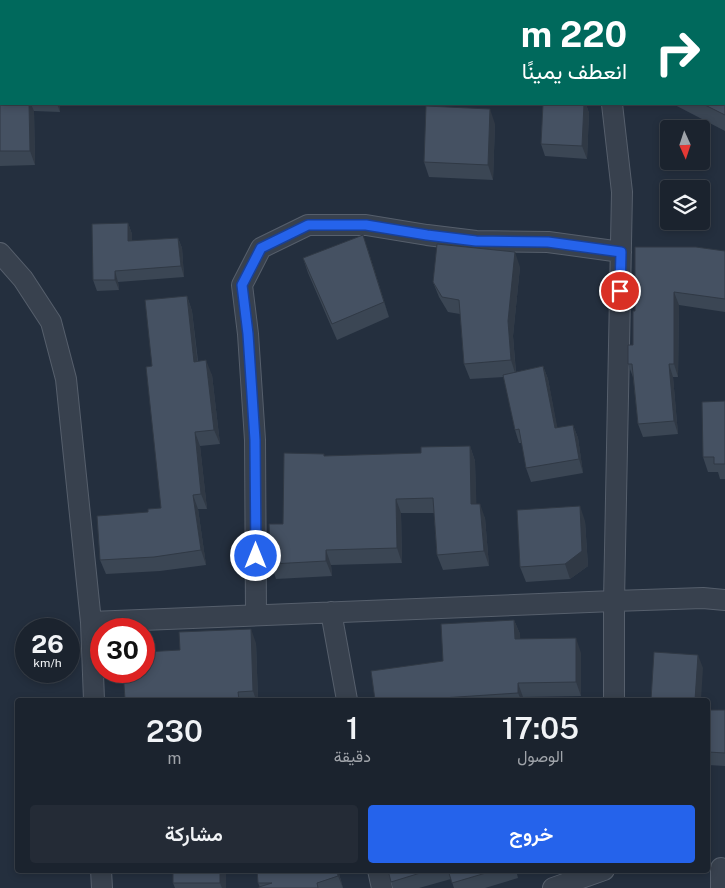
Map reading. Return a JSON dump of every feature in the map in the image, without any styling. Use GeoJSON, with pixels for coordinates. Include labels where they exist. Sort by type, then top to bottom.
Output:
{"type":"FeatureCollection","features":[{"type":"Feature","properties":{"kind":"street"},"geometry":{"type":"LineString","coordinates":[[612,105],[622,192],[614,601],[614,698]]}},
{"type":"Feature","properties":{"kind":"street"},"geometry":{"type":"LineString","coordinates":[[256,615],[255,440],[248,334],[242,285],[261,248],[308,225],[366,225],[476,241],[548,242],[621,252]]}},
{"type":"Feature","properties":{"kind":"street"},"geometry":{"type":"LineString","coordinates":[[0,253],[23,279],[51,322],[66,379],[91,618]]}},
{"type":"Feature","properties":{"kind":"street"},"geometry":{"type":"LineString","coordinates":[[155,619],[702,598],[725,600]]}},
{"type":"Feature","properties":{"kind":"street"},"geometry":{"type":"LineString","coordinates":[[331,612],[347,698]]}},
{"type":"Feature","properties":{"kind":"street"},"geometry":{"type":"LineString","coordinates":[[93,683],[94,698]]}},
{"type":"Feature","properties":{"kind":"street"},"geometry":{"type":"LineString","coordinates":[[718,868],[721,888]]}},
{"type":"Feature","properties":{"kind":"street"},"geometry":{"type":"LineString","coordinates":[[101,873],[102,888]]}},
{"type":"Feature","properties":{"kind":"street"},"geometry":{"type":"LineString","coordinates":[[379,873],[382,888]]}},
{"type":"Feature","properties":{"kind":"street"},"geometry":{"type":"LineString","coordinates":[[553,888],[596,873]]}},
{"type":"Feature","properties":{"kind":"building"},"geometry":{"type":"Polygon","coordinates":[[[0,105],[29,105],[30,151],[0,151],[0,105]]]}},
{"type":"Feature","properties":{"kind":"building"},"geometry":{"type":"Polygon","coordinates":[[[543,105],[584,105],[582,146],[541,144],[543,105]]]}},
{"type":"Feature","properties":{"kind":"building"},"geometry":{"type":"Polygon","coordinates":[[[705,105],[725,105],[725,115],[705,105]]]}},
{"type":"Feature","properties":{"kind":"building"},"geometry":{"type":"Polygon","coordinates":[[[426,106],[490,109],[488,165],[424,162],[426,106]]]}},
{"type":"Feature","properties":{"kind":"building"},"geometry":{"type":"Polygon","coordinates":[[[128,223],[128,241],[178,238],[181,266],[115,271],[115,280],[93,280],[92,224],[128,223]]]}},
{"type":"Feature","properties":{"kind":"building"},"geometry":{"type":"Polygon","coordinates":[[[363,235],[384,302],[332,324],[303,258],[363,235]]]}},
{"type":"Feature","properties":{"kind":"building"},"geometry":{"type":"Polygon","coordinates":[[[437,244],[515,252],[508,321],[511,360],[464,364],[459,300],[442,297],[433,282],[437,244]]]}},
{"type":"Feature","properties":{"kind":"building"},"geometry":{"type":"Polygon","coordinates":[[[635,247],[696,247],[725,251],[725,299],[674,292],[674,364],[669,364],[674,421],[638,424],[632,364],[628,364],[628,345],[633,345],[635,247]]]}},
{"type":"Feature","properties":{"kind":"building"},"geometry":{"type":"Polygon","coordinates":[[[187,296],[194,362],[206,360],[214,430],[195,432],[201,494],[193,495],[201,550],[154,557],[100,560],[97,516],[148,512],[148,509],[161,508],[146,367],[152,366],[145,300],[187,296]]]}},
{"type":"Feature","properties":{"kind":"building"},"geometry":{"type":"Polygon","coordinates":[[[543,366],[555,428],[573,425],[579,459],[526,468],[519,429],[515,430],[503,375],[543,366]]]}},
{"type":"Feature","properties":{"kind":"building"},"geometry":{"type":"Polygon","coordinates":[[[725,401],[725,464],[714,464],[714,457],[703,457],[702,402],[725,401]]]}},
{"type":"Feature","properties":{"kind":"building"},"geometry":{"type":"Polygon","coordinates":[[[470,446],[471,504],[480,504],[484,551],[437,555],[433,498],[396,499],[397,548],[326,550],[326,561],[271,564],[269,524],[283,524],[284,453],[324,454],[324,456],[421,453],[421,447],[470,446]]]}},
{"type":"Feature","properties":{"kind":"building"},"geometry":{"type":"Polygon","coordinates":[[[580,506],[582,551],[565,564],[520,567],[517,510],[580,506]]]}},
{"type":"Feature","properties":{"kind":"building"},"geometry":{"type":"Polygon","coordinates":[[[514,620],[515,639],[576,638],[576,682],[518,683],[518,693],[442,698],[375,698],[371,671],[443,661],[441,624],[514,620]]]}},
{"type":"Feature","properties":{"kind":"building"},"geometry":{"type":"Polygon","coordinates":[[[251,629],[253,691],[238,692],[239,698],[125,698],[124,683],[155,683],[155,651],[180,650],[179,632],[251,629]]]}},
{"type":"Feature","properties":{"kind":"building"},"geometry":{"type":"Polygon","coordinates":[[[654,652],[698,655],[695,698],[651,698],[654,652]]]}},
{"type":"Feature","properties":{"kind":"building"},"geometry":{"type":"Polygon","coordinates":[[[710,710],[725,710],[725,753],[710,752],[710,710]]]}},
{"type":"Feature","properties":{"kind":"building"},"geometry":{"type":"Polygon","coordinates":[[[173,873],[220,873],[220,883],[173,883],[173,873]]]}},
{"type":"Feature","properties":{"kind":"building"},"geometry":{"type":"Polygon","coordinates":[[[257,873],[338,873],[338,876],[317,883],[318,888],[259,888],[272,883],[258,883],[257,873]]]}},
{"type":"Feature","properties":{"kind":"building"},"geometry":{"type":"Polygon","coordinates":[[[389,873],[420,873],[391,882],[389,873]]]}},
{"type":"Feature","properties":{"kind":"building"},"geometry":{"type":"Polygon","coordinates":[[[449,873],[486,873],[452,883],[449,873]]]}},
{"type":"Feature","properties":{"kind":"route"},"geometry":{"type":"LineString","coordinates":[[256,556],[255,440],[248,334],[242,285],[261,248],[308,225],[366,225],[476,241],[548,242],[621,252],[620,291]]}}]}
